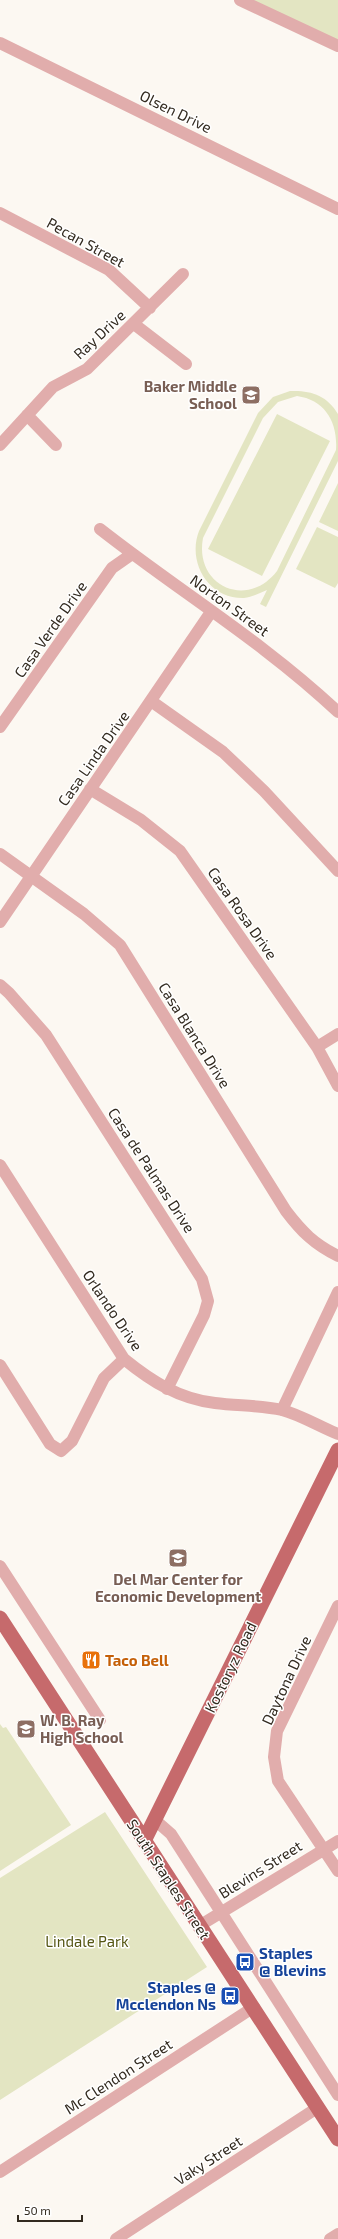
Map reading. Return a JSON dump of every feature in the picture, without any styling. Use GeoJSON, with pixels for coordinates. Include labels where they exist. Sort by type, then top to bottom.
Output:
{"type":"FeatureCollection","features":[{"type":"Feature","properties":{"kind":"main road","name":"Kostoryz Road"},"geometry":{"type":"LineString","coordinates":[[144,1842],[338,1450]]}},
{"type":"Feature","properties":{"kind":"main road","name":"South Staples Street"},"geometry":{"type":"LineString","coordinates":[[0,1618],[144,1842],[254,2007],[338,2139]]}},
{"type":"Feature","properties":{"kind":"street"},"geometry":{"type":"LineString","coordinates":[[240,0],[338,46]]}},
{"type":"Feature","properties":{"kind":"street","name":"Olsen Drive"},"geometry":{"type":"LineString","coordinates":[[0,43],[338,208]]}},
{"type":"Feature","properties":{"kind":"street","name":"Pecan Street"},"geometry":{"type":"LineString","coordinates":[[0,213],[109,270],[150,308]]}},
{"type":"Feature","properties":{"kind":"street","name":"Ray Drive"},"geometry":{"type":"LineString","coordinates":[[0,445],[53,387],[87,369],[183,274]]}},
{"type":"Feature","properties":{"kind":"street"},"geometry":{"type":"LineString","coordinates":[[134,324],[186,364]]}},
{"type":"Feature","properties":{"kind":"street"},"geometry":{"type":"LineString","coordinates":[[27,415],[56,446]]}},
{"type":"Feature","properties":{"kind":"street","name":"Norton Street"},"geometry":{"type":"LineString","coordinates":[[100,529],[264,650],[316,691],[338,712]]}},
{"type":"Feature","properties":{"kind":"street","name":"Casa Verde Drive"},"geometry":{"type":"LineString","coordinates":[[0,727],[112,568],[132,554]]}},
{"type":"Feature","properties":{"kind":"street","name":"Casa Linda Drive"},"geometry":{"type":"LineString","coordinates":[[0,922],[211,612]]}},
{"type":"Feature","properties":{"kind":"street"},"geometry":{"type":"LineString","coordinates":[[151,701],[223,752],[291,819],[338,871]]}},
{"type":"Feature","properties":{"kind":"street","name":"Casa Rosa Drive"},"geometry":{"type":"LineString","coordinates":[[90,789],[141,820],[180,851],[317,1047],[338,1086]]}},
{"type":"Feature","properties":{"kind":"street","name":"Casa Blanca Drive"},"geometry":{"type":"LineString","coordinates":[[0,854],[32,875],[84,914],[120,945],[286,1211],[303,1233],[324,1249],[338,1256]]}},
{"type":"Feature","properties":{"kind":"street","name":"Casa de Palmas Drive"},"geometry":{"type":"LineString","coordinates":[[0,985],[9,993],[46,1035],[202,1279],[208,1301],[204,1315],[167,1390]]}},
{"type":"Feature","properties":{"kind":"street"},"geometry":{"type":"LineString","coordinates":[[317,1047],[338,1034]]}},
{"type":"Feature","properties":{"kind":"street","name":"Orlando Drive"},"geometry":{"type":"LineString","coordinates":[[0,1166],[124,1359],[142,1374],[167,1390],[186,1397],[214,1403],[282,1410],[338,1434]]}},
{"type":"Feature","properties":{"kind":"street"},"geometry":{"type":"LineString","coordinates":[[282,1410],[338,1292]]}},
{"type":"Feature","properties":{"kind":"street"},"geometry":{"type":"LineString","coordinates":[[0,1366],[50,1444],[61,1451],[72,1441],[104,1378],[124,1359]]}},
{"type":"Feature","properties":{"kind":"street"},"geometry":{"type":"LineString","coordinates":[[0,1566],[100,1720]]}},
{"type":"Feature","properties":{"kind":"street","name":"Daytona Drive"},"geometry":{"type":"LineString","coordinates":[[338,1606],[278,1731],[274,1757],[278,1781],[338,1871]]}},
{"type":"Feature","properties":{"kind":"street"},"geometry":{"type":"LineString","coordinates":[[155,1820],[171,1834],[338,2095]]}},
{"type":"Feature","properties":{"kind":"street","name":"Blevins Street"},"geometry":{"type":"LineString","coordinates":[[199,1926],[338,1840]]}},
{"type":"Feature","properties":{"kind":"street","name":"Mc Clendon Street"},"geometry":{"type":"LineString","coordinates":[[0,2172],[254,2007]]}},
{"type":"Feature","properties":{"kind":"street","name":"Vaky Street"},"geometry":{"type":"LineString","coordinates":[[116,2239],[317,2108]]}},
{"type":"Feature","properties":{"kind":"street"},"geometry":{"type":"LineString","coordinates":[[330,2239],[338,2234]]}},
{"type":"Feature","properties":{"kind":"green space"},"geometry":{"type":"Polygon","coordinates":[[[252,0],[338,0],[338,40],[252,0]]]}},
{"type":"Feature","properties":{"kind":"green space"},"geometry":{"type":"Polygon","coordinates":[[[290,391],[297,391],[317,395],[329,402],[338,414],[338,461],[266,607],[260,604],[267,590],[244,598],[231,597],[220,592],[211,585],[198,566],[196,543],[199,531],[258,413],[273,397],[290,391]],[[297,396],[278,402],[263,418],[203,538],[202,555],[207,569],[215,580],[225,587],[238,590],[252,589],[265,583],[277,571],[336,450],[335,430],[328,414],[322,407],[307,398],[297,396]]]}},
{"type":"Feature","properties":{"kind":"green space"},"geometry":{"type":"Polygon","coordinates":[[[277,414],[330,441],[262,576],[208,549],[277,414]]]}},
{"type":"Feature","properties":{"kind":"green space"},"geometry":{"type":"Polygon","coordinates":[[[338,483],[338,531],[319,522],[338,483]]]}},
{"type":"Feature","properties":{"kind":"green space"},"geometry":{"type":"Polygon","coordinates":[[[317,527],[338,537],[338,583],[335,588],[296,569],[317,527]]]}},
{"type":"Feature","properties":{"kind":"green space"},"geometry":{"type":"Polygon","coordinates":[[[0,1724],[3,1728],[6,1727],[71,1825],[0,1871],[0,1724]]]}},
{"type":"Feature","properties":{"kind":"green space","name":"Lindale Park"},"geometry":{"type":"Polygon","coordinates":[[[105,1812],[207,1967],[0,2100],[0,1878],[105,1812]]]}},
{"type":"Feature","properties":{"kind":"place","name":"Baker Middle School"},"geometry":{"type":"Point","coordinates":[251,395]}},
{"type":"Feature","properties":{"kind":"place","name":"Del Mar Center for Economic Development"},"geometry":{"type":"Point","coordinates":[178,1558]}},
{"type":"Feature","properties":{"kind":"place","name":"Taco Bell"},"geometry":{"type":"Point","coordinates":[91,1660]}},
{"type":"Feature","properties":{"kind":"place","name":"W. B. Ray High School"},"geometry":{"type":"Point","coordinates":[26,1729]}},
{"type":"Feature","properties":{"kind":"place","name":"Staples @ Blevins"},"geometry":{"type":"Point","coordinates":[245,1962]}},
{"type":"Feature","properties":{"kind":"place","name":"Staples @ Mcclendon Ns"},"geometry":{"type":"Point","coordinates":[230,1996]}}]}
